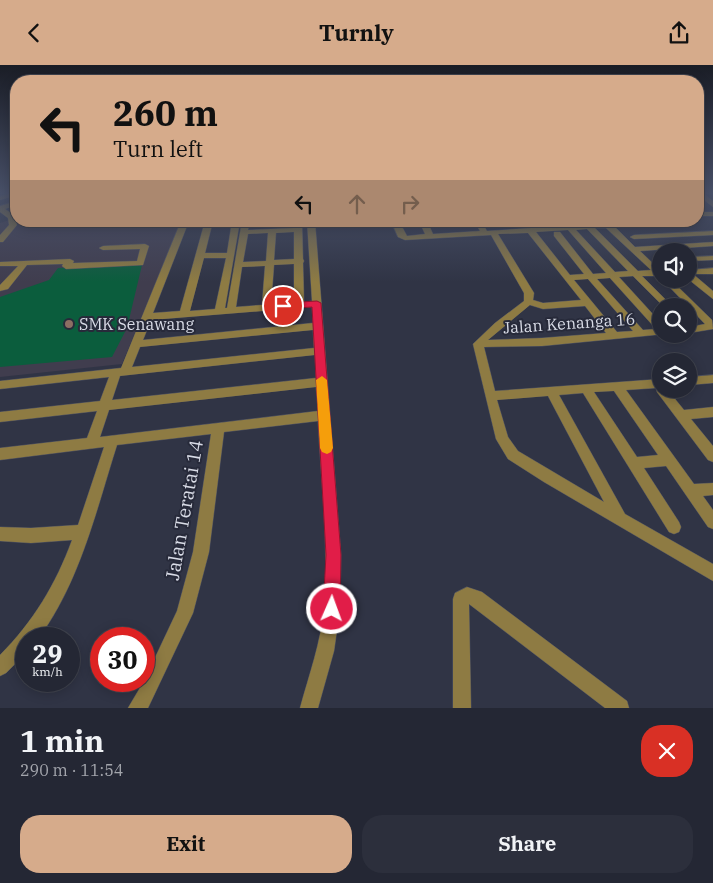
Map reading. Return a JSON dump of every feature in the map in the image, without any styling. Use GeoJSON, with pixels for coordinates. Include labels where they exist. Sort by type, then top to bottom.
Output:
{"type":"FeatureCollection","features":[{"type":"Feature","properties":{"kind":"street"},"geometry":{"type":"LineString","coordinates":[[0,240],[11,227]]}},
{"type":"Feature","properties":{"kind":"street"},"geometry":{"type":"LineString","coordinates":[[92,443],[105,405],[136,344],[184,227]]}},
{"type":"Feature","properties":{"kind":"street"},"geometry":{"type":"LineString","coordinates":[[184,315],[208,227]]}},
{"type":"Feature","properties":{"kind":"street"},"geometry":{"type":"LineString","coordinates":[[219,312],[235,227]]}},
{"type":"Feature","properties":{"kind":"street"},"geometry":{"type":"LineString","coordinates":[[231,311],[245,227]]}},
{"type":"Feature","properties":{"kind":"street"},"geometry":{"type":"LineString","coordinates":[[244,232],[272,231],[289,227]]}},
{"type":"Feature","properties":{"kind":"street"},"geometry":{"type":"LineString","coordinates":[[298,227],[300,261],[299,305]]}},
{"type":"Feature","properties":{"kind":"street"},"geometry":{"type":"LineString","coordinates":[[309,708],[325,651],[332,609],[333,555],[311,227]]}},
{"type":"Feature","properties":{"kind":"street"},"geometry":{"type":"LineString","coordinates":[[398,227],[402,237],[489,233],[560,227],[589,227],[660,298]]}},
{"type":"Feature","properties":{"kind":"street"},"geometry":{"type":"LineString","coordinates":[[425,227],[430,236]]}},
{"type":"Feature","properties":{"kind":"street"},"geometry":{"type":"LineString","coordinates":[[483,227],[529,293],[528,302],[498,325],[478,344],[502,439],[513,455],[549,478],[713,573]]}},
{"type":"Feature","properties":{"kind":"street"},"geometry":{"type":"LineString","coordinates":[[560,227],[612,275],[652,320]]}},
{"type":"Feature","properties":{"kind":"street"},"geometry":{"type":"LineString","coordinates":[[560,227],[590,276],[640,333]]}},
{"type":"Feature","properties":{"kind":"street"},"geometry":{"type":"LineString","coordinates":[[611,227],[652,267]]}},
{"type":"Feature","properties":{"kind":"street"},"geometry":{"type":"LineString","coordinates":[[530,230],[614,336]]}},
{"type":"Feature","properties":{"kind":"street"},"geometry":{"type":"LineString","coordinates":[[266,308],[272,231]]}},
{"type":"Feature","properties":{"kind":"street"},"geometry":{"type":"LineString","coordinates":[[634,237],[713,233]]}},
{"type":"Feature","properties":{"kind":"street"},"geometry":{"type":"LineString","coordinates":[[634,249],[713,245]]}},
{"type":"Feature","properties":{"kind":"street"},"geometry":{"type":"LineString","coordinates":[[0,264],[70,261],[66,266],[140,263],[145,246],[103,248]]}},
{"type":"Feature","properties":{"kind":"street"},"geometry":{"type":"LineString","coordinates":[[201,256],[231,255]]}},
{"type":"Feature","properties":{"kind":"street"},"geometry":{"type":"LineString","coordinates":[[697,259],[713,258]]}},
{"type":"Feature","properties":{"kind":"street"},"geometry":{"type":"LineString","coordinates":[[238,265],[300,261]]}},
{"type":"Feature","properties":{"kind":"street"},"geometry":{"type":"LineString","coordinates":[[647,262],[652,262]]}},
{"type":"Feature","properties":{"kind":"street"},"geometry":{"type":"LineString","coordinates":[[0,288],[5,287],[25,263]]}},
{"type":"Feature","properties":{"kind":"street"},"geometry":{"type":"LineString","coordinates":[[709,271],[713,277]]}},
{"type":"Feature","properties":{"kind":"street"},"geometry":{"type":"LineString","coordinates":[[567,278],[635,273],[652,274]]}},
{"type":"Feature","properties":{"kind":"street"},"geometry":{"type":"LineString","coordinates":[[697,281],[713,296]]}},
{"type":"Feature","properties":{"kind":"street"},"geometry":{"type":"LineString","coordinates":[[675,288],[686,298]]}},
{"type":"Feature","properties":{"kind":"street"},"geometry":{"type":"LineString","coordinates":[[528,302],[543,306],[587,303]]}},
{"type":"Feature","properties":{"kind":"street"},"geometry":{"type":"LineString","coordinates":[[146,317],[317,303]]}},
{"type":"Feature","properties":{"kind":"street"},"geometry":{"type":"LineString","coordinates":[[697,309],[705,316],[710,327],[697,328]]}},
{"type":"Feature","properties":{"kind":"street"},"geometry":{"type":"LineString","coordinates":[[136,344],[318,326]]}},
{"type":"Feature","properties":{"kind":"street","name":"Jalan Kenanga 16"},"geometry":{"type":"LineString","coordinates":[[478,344],[614,336],[652,331]]}},
{"type":"Feature","properties":{"kind":"street"},"geometry":{"type":"LineString","coordinates":[[0,385],[319,351]]}},
{"type":"Feature","properties":{"kind":"street"},"geometry":{"type":"LineString","coordinates":[[697,380],[713,379]]}},
{"type":"Feature","properties":{"kind":"street"},"geometry":{"type":"LineString","coordinates":[[0,417],[322,382]]}},
{"type":"Feature","properties":{"kind":"street"},"geometry":{"type":"LineString","coordinates":[[490,396],[617,386],[652,386]]}},
{"type":"Feature","properties":{"kind":"street"},"geometry":{"type":"LineString","coordinates":[[617,386],[713,522]]}},
{"type":"Feature","properties":{"kind":"street"},"geometry":{"type":"LineString","coordinates":[[586,389],[674,527]]}},
{"type":"Feature","properties":{"kind":"street"},"geometry":{"type":"LineString","coordinates":[[551,391],[619,517]]}},
{"type":"Feature","properties":{"kind":"street"},"geometry":{"type":"LineString","coordinates":[[669,398],[713,456]]}},
{"type":"Feature","properties":{"kind":"street"},"geometry":{"type":"LineString","coordinates":[[681,415],[713,412]]}},
{"type":"Feature","properties":{"kind":"street"},"geometry":{"type":"LineString","coordinates":[[0,454],[324,415]]}},
{"type":"Feature","properties":{"kind":"street","name":"Jalan Teratai 14"},"geometry":{"type":"LineString","coordinates":[[137,708],[146,696],[185,613],[201,552],[218,428]]}},
{"type":"Feature","properties":{"kind":"street"},"geometry":{"type":"LineString","coordinates":[[0,667],[17,651],[46,613],[59,588],[112,441]]}},
{"type":"Feature","properties":{"kind":"street"},"geometry":{"type":"LineString","coordinates":[[634,463],[669,460]]}},
{"type":"Feature","properties":{"kind":"street"},"geometry":{"type":"LineString","coordinates":[[691,491],[713,489]]}},
{"type":"Feature","properties":{"kind":"street"},"geometry":{"type":"LineString","coordinates":[[0,534],[21,537],[49,536],[81,531]]}},
{"type":"Feature","properties":{"kind":"street"},"geometry":{"type":"LineString","coordinates":[[462,708],[460,611],[461,599],[467,595],[476,598],[620,708]]}},
{"type":"Feature","properties":{"kind":"shaded area","name":"SMK Senawang"},"geometry":{"type":"Polygon","coordinates":[[[10,222],[10,227],[179,227],[122,364],[0,377],[0,223],[10,222]]]}},
{"type":"Feature","properties":{"kind":"green space"},"geometry":{"type":"Polygon","coordinates":[[[142,265],[127,328],[112,357],[0,367],[0,297],[49,280],[58,268],[142,265]]]}},
{"type":"Feature","properties":{"kind":"slow traffic"},"geometry":{"type":"LineString","coordinates":[[322,380],[327,448]]}},
{"type":"Feature","properties":{"kind":"place","name":"SMK Senawang"},"geometry":{"type":"Point","coordinates":[69,324]}},
{"type":"Feature","properties":{"kind":"route"},"geometry":{"type":"LineString","coordinates":[[283,306],[317,303],[333,555],[332,609]]}}]}
